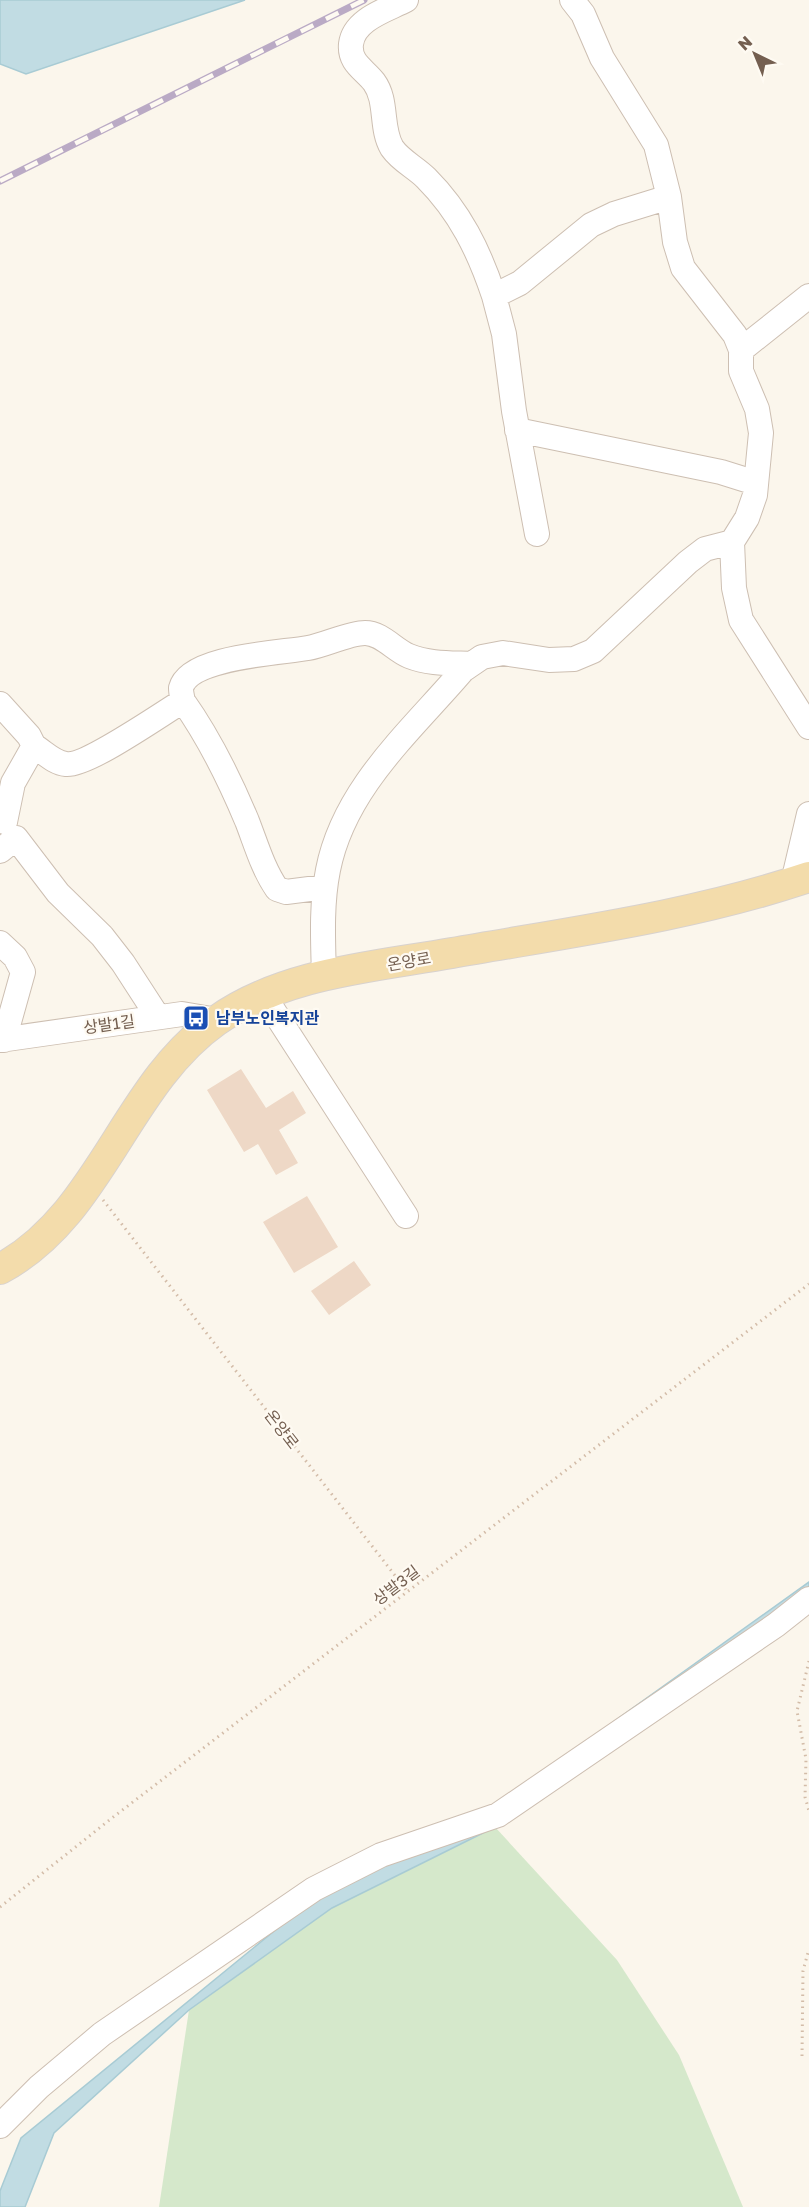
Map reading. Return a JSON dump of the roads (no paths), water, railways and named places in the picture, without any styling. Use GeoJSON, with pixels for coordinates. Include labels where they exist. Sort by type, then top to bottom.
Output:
{"type":"FeatureCollection","features":[{"type":"Feature","properties":{"kind":"main road","name":"온양로"},"geometry":{"type":"LineString","coordinates":[[0,1269],[39,1242],[60,1224],[170,1064],[193,1039],[217,1020],[264,996],[324,976],[688,912],[801,880]]}},
{"type":"Feature","properties":{"kind":"street"},"geometry":{"type":"LineString","coordinates":[[406,0],[364,22],[351,44],[352,57],[360,70],[374,82],[382,101],[390,145],[399,158],[426,178],[462,220],[484,266],[504,334],[517,430],[537,534]]}},
{"type":"Feature","properties":{"kind":"street"},"geometry":{"type":"LineString","coordinates":[[572,0],[583,14],[602,57],[656,145],[669,197],[675,242],[683,268],[735,335],[741,350],[741,371],[758,409],[761,433],[756,483],[747,518],[732,542],[734,588],[741,620],[806,718],[809,727]]}},
{"type":"Feature","properties":{"kind":"street"},"geometry":{"type":"LineString","coordinates":[[494,296],[520,283],[591,225],[614,214],[669,197]]}},
{"type":"Feature","properties":{"kind":"street"},"geometry":{"type":"LineString","coordinates":[[741,350],[809,296]]}},
{"type":"Feature","properties":{"kind":"street"},"geometry":{"type":"LineString","coordinates":[[517,430],[721,472],[756,483]]}},
{"type":"Feature","properties":{"kind":"street"},"geometry":{"type":"LineString","coordinates":[[324,976],[328,868],[339,835],[370,776],[463,670],[482,657],[503,653],[549,660],[574,659],[593,651],[688,562],[712,546],[732,542]]}},
{"type":"Feature","properties":{"kind":"street"},"geometry":{"type":"LineString","coordinates":[[326,887],[286,892],[277,890],[222,765],[205,732],[183,701],[181,689],[185,681],[215,664],[259,654],[311,648],[366,633],[378,636],[407,655],[424,661],[472,664]]}},
{"type":"Feature","properties":{"kind":"street"},"geometry":{"type":"LineString","coordinates":[[0,704],[29,736],[34,746],[63,764],[74,765],[98,753],[183,701]]}},
{"type":"Feature","properties":{"kind":"street"},"geometry":{"type":"LineString","coordinates":[[34,746],[13,783],[5,832],[58,893],[109,945],[158,1017]]}},
{"type":"Feature","properties":{"kind":"street"},"geometry":{"type":"LineString","coordinates":[[801,880],[809,814]]}},
{"type":"Feature","properties":{"kind":"street"},"geometry":{"type":"LineString","coordinates":[[0,943],[15,957],[23,972],[2,1040]]}},
{"type":"Feature","properties":{"kind":"street"},"geometry":{"type":"LineString","coordinates":[[264,996],[406,1216]]}},
{"type":"Feature","properties":{"kind":"street","name":"상발1길"},"geometry":{"type":"LineString","coordinates":[[2,1040],[182,1014],[217,1020]]}},
{"type":"Feature","properties":{"kind":"street"},"geometry":{"type":"LineString","coordinates":[[0,2126],[39,2087],[102,2034],[314,1889],[381,1855],[498,1815],[776,1625],[809,1599]]}},
{"type":"Feature","properties":{"kind":"water"},"geometry":{"type":"Polygon","coordinates":[[[0,0],[245,0],[26,74],[0,64],[0,0]]]}},
{"type":"Feature","properties":{"kind":"water"},"geometry":{"type":"Polygon","coordinates":[[[809,1582],[809,1609],[495,1827],[332,1908],[189,2010],[54,2133],[25,2207],[0,2207],[0,2191],[21,2138],[339,1878],[493,1808],[809,1582]]]}},
{"type":"Feature","properties":{"kind":"railway"},"geometry":{"type":"LineString","coordinates":[[0,181],[364,0]]}},
{"type":"Feature","properties":{"kind":"place","name":"남부노인복지관"},"geometry":{"type":"Point","coordinates":[196,1018]}}]}
